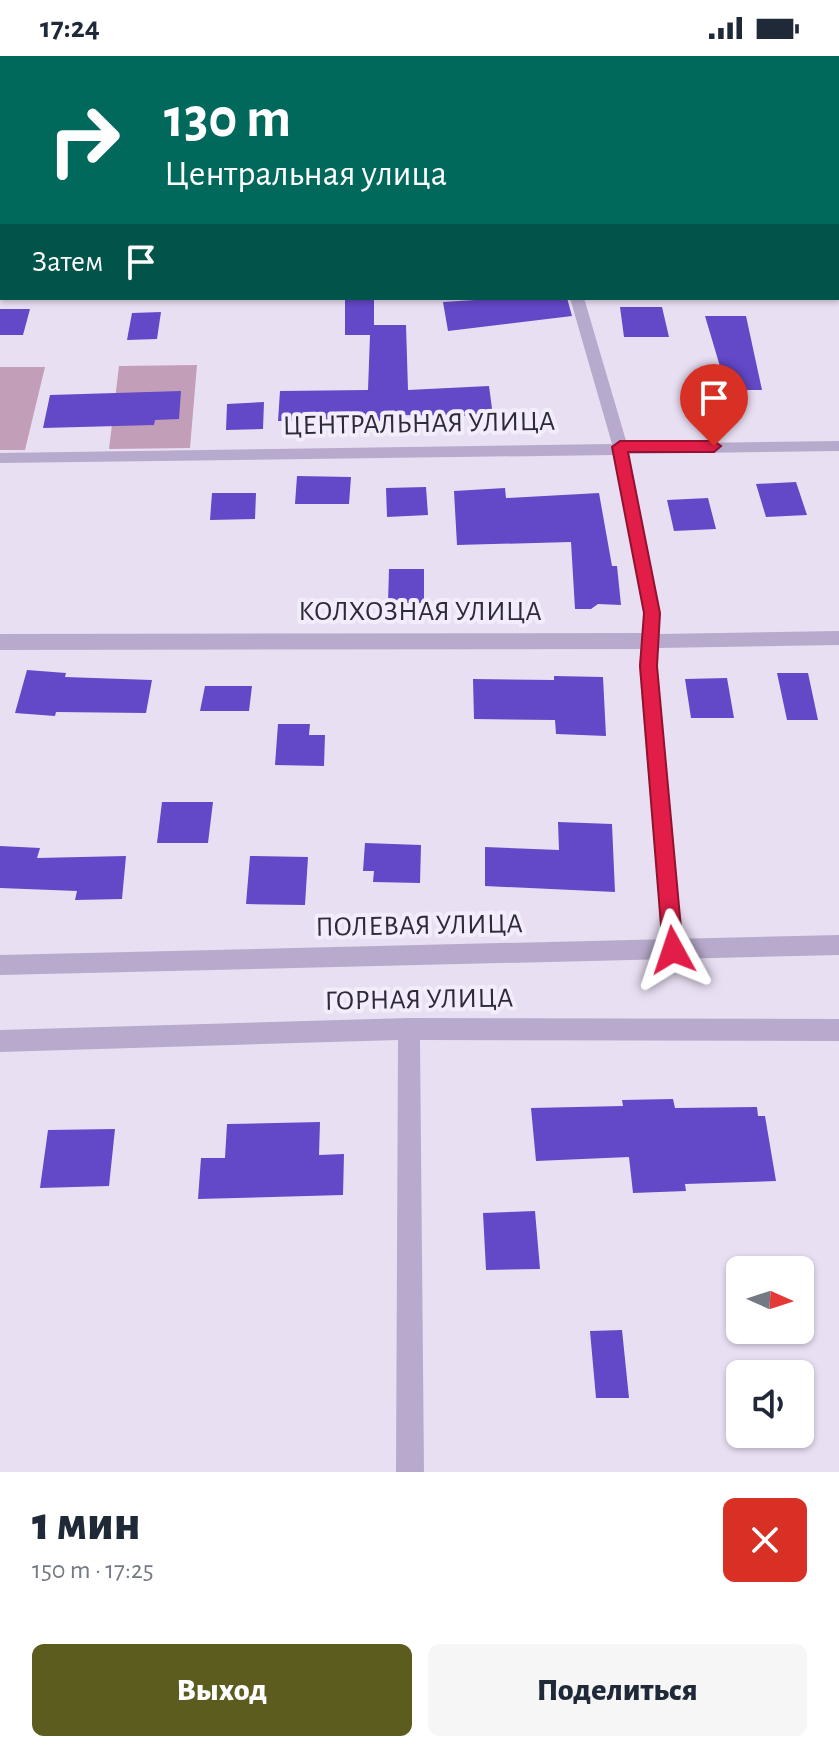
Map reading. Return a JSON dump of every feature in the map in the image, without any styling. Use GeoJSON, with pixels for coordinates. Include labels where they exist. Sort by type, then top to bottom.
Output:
{"type":"FeatureCollection","features":[{"type":"Feature","properties":{"kind":"street","name":"КОЛХОЗНАЯ УЛИЦА"},"geometry":{"type":"LineString","coordinates":[[0,642],[652,641]]}},
{"type":"Feature","properties":{"kind":"street","name":"ПОЛЕВАЯ УЛИЦА"},"geometry":{"type":"LineString","coordinates":[[0,965],[839,945]]}},
{"type":"Feature","properties":{"kind":"street","name":"ГОРНАЯ УЛИЦА"},"geometry":{"type":"LineString","coordinates":[[0,1041],[409,1029],[839,1030]]}},
{"type":"Feature","properties":{"kind":"street"},"geometry":{"type":"LineString","coordinates":[[409,1029],[410,1472]]}},
{"type":"Feature","properties":{"kind":"lane"},"geometry":{"type":"LineString","coordinates":[[578,300],[620,447],[652,613],[648,666],[673,950]]}},
{"type":"Feature","properties":{"kind":"lane","name":"ЦЕНТРАЛЬНАЯ УЛИЦА"},"geometry":{"type":"LineString","coordinates":[[0,458],[839,446]]}},
{"type":"Feature","properties":{"kind":"lane","name":"КОЛХОЗНАЯ УЛИЦА"},"geometry":{"type":"LineString","coordinates":[[652,641],[839,638]]}},
{"type":"Feature","properties":{"kind":"shaded area"},"geometry":{"type":"Polygon","coordinates":[[[197,365],[190,448],[109,449],[119,366],[197,365]]]}},
{"type":"Feature","properties":{"kind":"shaded area"},"geometry":{"type":"Polygon","coordinates":[[[0,367],[45,367],[25,450],[0,450],[0,367]]]}},
{"type":"Feature","properties":{"kind":"building"},"geometry":{"type":"Polygon","coordinates":[[[345,300],[374,300],[374,325],[406,325],[408,390],[489,386],[493,416],[396,415],[397,421],[278,421],[280,391],[368,390],[370,335],[345,335],[345,300]]]}},
{"type":"Feature","properties":{"kind":"building"},"geometry":{"type":"Polygon","coordinates":[[[568,300],[572,316],[448,331],[443,302],[568,300]]]}},
{"type":"Feature","properties":{"kind":"building"},"geometry":{"type":"Polygon","coordinates":[[[620,307],[662,307],[669,337],[624,337],[620,307]]]}},
{"type":"Feature","properties":{"kind":"building"},"geometry":{"type":"Polygon","coordinates":[[[0,309],[30,309],[23,335],[0,335],[0,309]]]}},
{"type":"Feature","properties":{"kind":"building"},"geometry":{"type":"Polygon","coordinates":[[[161,312],[157,339],[127,340],[132,313],[161,312]]]}},
{"type":"Feature","properties":{"kind":"building"},"geometry":{"type":"Polygon","coordinates":[[[705,316],[746,316],[762,390],[727,390],[705,316]]]}},
{"type":"Feature","properties":{"kind":"building"},"geometry":{"type":"Polygon","coordinates":[[[181,391],[179,419],[155,420],[154,425],[43,428],[50,395],[181,391]]]}},
{"type":"Feature","properties":{"kind":"building"},"geometry":{"type":"Polygon","coordinates":[[[264,402],[263,429],[226,430],[227,404],[264,402]]]}},
{"type":"Feature","properties":{"kind":"building"},"geometry":{"type":"Polygon","coordinates":[[[297,476],[351,477],[349,504],[295,504],[297,476]]]}},
{"type":"Feature","properties":{"kind":"building"},"geometry":{"type":"Polygon","coordinates":[[[796,482],[807,515],[766,517],[756,484],[796,482]]]}},
{"type":"Feature","properties":{"kind":"building"},"geometry":{"type":"Polygon","coordinates":[[[426,487],[428,515],[387,517],[386,488],[426,487]]]}},
{"type":"Feature","properties":{"kind":"building"},"geometry":{"type":"Polygon","coordinates":[[[505,488],[506,498],[599,493],[612,566],[617,566],[621,605],[598,604],[591,609],[575,609],[571,542],[457,545],[454,491],[505,488]]]}},
{"type":"Feature","properties":{"kind":"building"},"geometry":{"type":"Polygon","coordinates":[[[212,493],[256,493],[255,519],[210,520],[212,493]]]}},
{"type":"Feature","properties":{"kind":"building"},"geometry":{"type":"Polygon","coordinates":[[[708,498],[716,529],[674,531],[667,500],[708,498]]]}},
{"type":"Feature","properties":{"kind":"building"},"geometry":{"type":"Polygon","coordinates":[[[389,569],[424,569],[424,603],[388,603],[389,569]]]}},
{"type":"Feature","properties":{"kind":"building"},"geometry":{"type":"Polygon","coordinates":[[[27,670],[66,673],[65,677],[152,680],[146,713],[56,712],[55,716],[15,713],[27,670]]]}},
{"type":"Feature","properties":{"kind":"building"},"geometry":{"type":"Polygon","coordinates":[[[777,673],[808,673],[818,720],[787,720],[777,673]]]}},
{"type":"Feature","properties":{"kind":"building"},"geometry":{"type":"Polygon","coordinates":[[[554,676],[603,677],[606,736],[556,734],[555,720],[474,719],[473,679],[554,680],[554,676]]]}},
{"type":"Feature","properties":{"kind":"building"},"geometry":{"type":"Polygon","coordinates":[[[727,678],[734,718],[691,718],[685,679],[727,678]]]}},
{"type":"Feature","properties":{"kind":"building"},"geometry":{"type":"Polygon","coordinates":[[[205,686],[252,686],[249,711],[200,711],[205,686]]]}},
{"type":"Feature","properties":{"kind":"building"},"geometry":{"type":"Polygon","coordinates":[[[278,724],[310,724],[309,735],[325,735],[324,766],[275,765],[278,724]]]}},
{"type":"Feature","properties":{"kind":"building"},"geometry":{"type":"Polygon","coordinates":[[[162,802],[213,802],[208,843],[157,843],[162,802]]]}},
{"type":"Feature","properties":{"kind":"building"},"geometry":{"type":"Polygon","coordinates":[[[558,822],[612,824],[615,892],[485,886],[485,847],[559,850],[558,822]]]}},
{"type":"Feature","properties":{"kind":"building"},"geometry":{"type":"Polygon","coordinates":[[[365,843],[421,845],[420,883],[373,882],[374,871],[363,871],[365,843]]]}},
{"type":"Feature","properties":{"kind":"building"},"geometry":{"type":"Polygon","coordinates":[[[0,846],[40,848],[37,858],[126,856],[122,899],[75,900],[77,891],[0,888],[0,846]]]}},
{"type":"Feature","properties":{"kind":"building"},"geometry":{"type":"Polygon","coordinates":[[[250,856],[308,857],[305,905],[246,904],[250,856]]]}},
{"type":"Feature","properties":{"kind":"building"},"geometry":{"type":"Polygon","coordinates":[[[673,1099],[675,1108],[757,1107],[758,1116],[765,1116],[776,1181],[685,1184],[686,1191],[633,1193],[629,1157],[536,1161],[531,1108],[623,1106],[622,1100],[673,1099]]]}},
{"type":"Feature","properties":{"kind":"building"},"geometry":{"type":"Polygon","coordinates":[[[320,1122],[319,1155],[344,1154],[343,1195],[198,1199],[201,1158],[225,1158],[227,1124],[320,1122]]]}},
{"type":"Feature","properties":{"kind":"building"},"geometry":{"type":"Polygon","coordinates":[[[115,1129],[109,1186],[40,1188],[48,1130],[115,1129]]]}},
{"type":"Feature","properties":{"kind":"building"},"geometry":{"type":"Polygon","coordinates":[[[535,1211],[540,1269],[486,1270],[483,1213],[535,1211]]]}},
{"type":"Feature","properties":{"kind":"building"},"geometry":{"type":"Polygon","coordinates":[[[622,1330],[629,1398],[596,1398],[590,1331],[622,1330]]]}},
{"type":"Feature","properties":{"kind":"route"},"geometry":{"type":"LineString","coordinates":[[673,950],[648,666],[652,613],[620,447],[714,446]]}}]}
